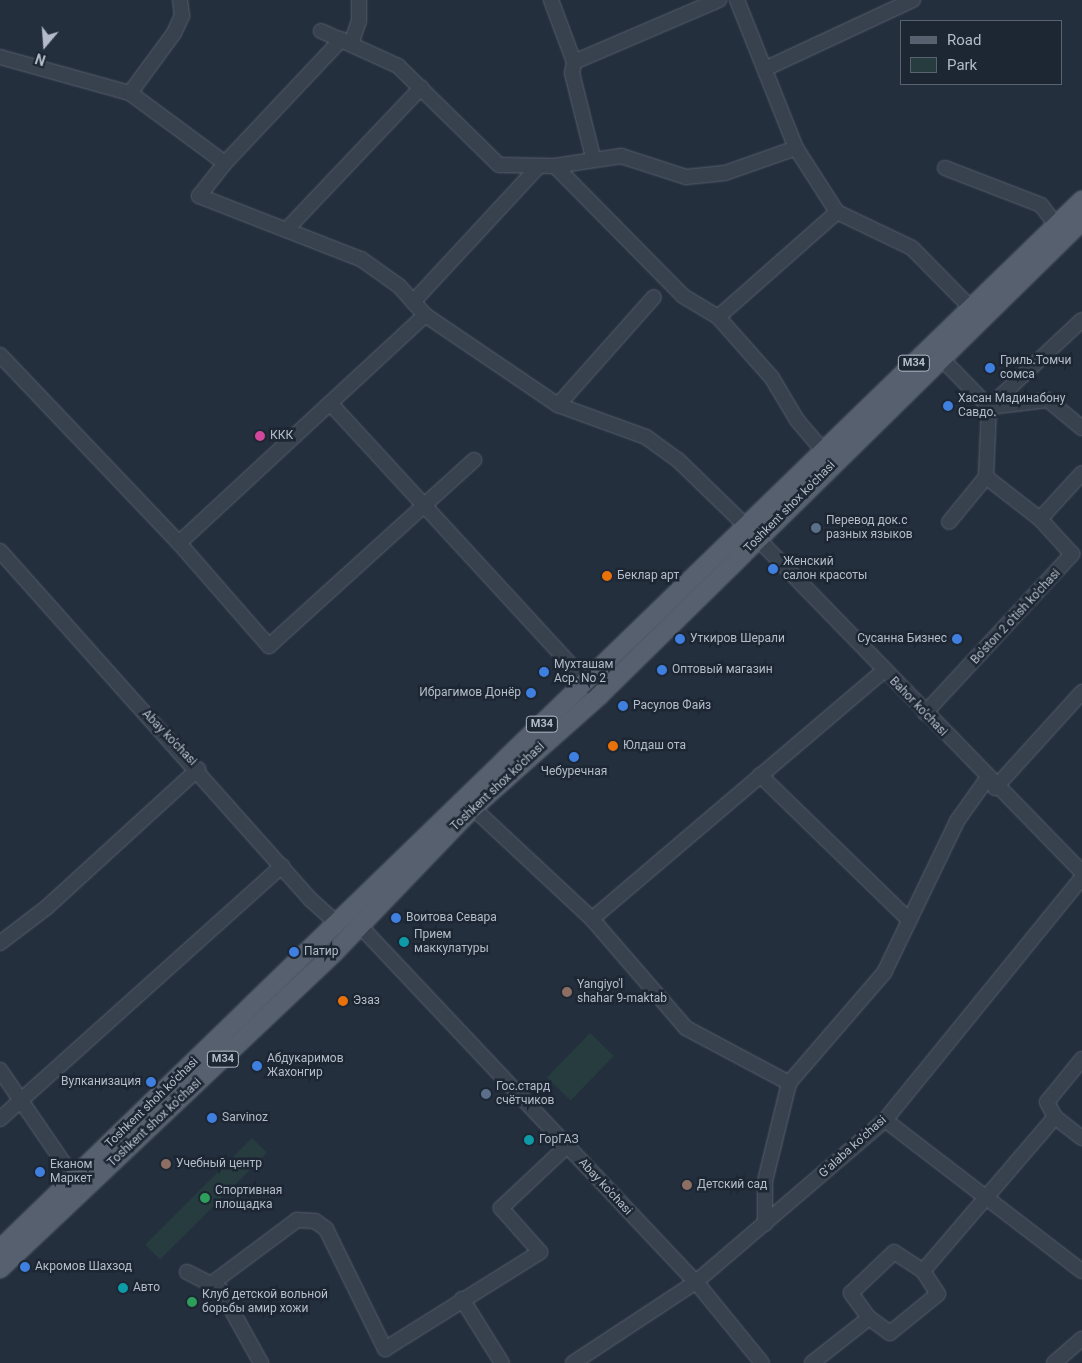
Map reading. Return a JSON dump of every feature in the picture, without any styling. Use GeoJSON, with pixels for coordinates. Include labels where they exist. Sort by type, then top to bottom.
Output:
{"type":"FeatureCollection","features":[{"type":"Feature","properties":{"kind":"main road","name":"Toshkent shox ko'chasi"},"geometry":{"type":"LineString","coordinates":[[752,533],[825,453],[970,307],[1082,200]]}},
{"type":"Feature","properties":{"kind":"main road","name":"Toshkent shox ko'chasi"},"geometry":{"type":"LineString","coordinates":[[0,1249],[45,1216],[356,932],[473,808],[752,533],[941,358],[1082,220]]}},
{"type":"Feature","properties":{"kind":"main road","name":"Toshkent shox ko'chasi"},"geometry":{"type":"LineString","coordinates":[[344,918],[462,797],[593,689]]}},
{"type":"Feature","properties":{"kind":"main road"},"geometry":{"type":"LineString","coordinates":[[344,918],[356,932]]}},
{"type":"Feature","properties":{"kind":"main road","name":"Toshkent shoh ko'chasi"},"geometry":{"type":"LineString","coordinates":[[74,1178],[344,918]]}},
{"type":"Feature","properties":{"kind":"main road","name":"Toshkent shox ko'chasi"},"geometry":{"type":"LineString","coordinates":[[0,1270],[74,1178]]}},
{"type":"Feature","properties":{"kind":"street"},"geometry":{"type":"LineString","coordinates":[[130,93],[174,33],[182,16],[180,0]]}},
{"type":"Feature","properties":{"kind":"street"},"geometry":{"type":"LineString","coordinates":[[0,57],[130,93],[225,163],[346,41],[359,21],[359,0]]}},
{"type":"Feature","properties":{"kind":"street"},"geometry":{"type":"LineString","coordinates":[[551,0],[574,62],[572,73],[593,157]]}},
{"type":"Feature","properties":{"kind":"street"},"geometry":{"type":"LineString","coordinates":[[574,62],[719,0]]}},
{"type":"Feature","properties":{"kind":"street"},"geometry":{"type":"LineString","coordinates":[[737,0],[767,68],[796,148],[837,212],[912,248],[970,307]]}},
{"type":"Feature","properties":{"kind":"street"},"geometry":{"type":"LineString","coordinates":[[767,68],[913,0]]}},
{"type":"Feature","properties":{"kind":"street"},"geometry":{"type":"LineString","coordinates":[[321,31],[398,66],[491,162],[506,167],[555,166],[593,157],[621,156],[686,178],[725,173],[796,148]]}},
{"type":"Feature","properties":{"kind":"street"},"geometry":{"type":"LineString","coordinates":[[287,229],[421,88]]}},
{"type":"Feature","properties":{"kind":"street","name":"Bahor ko'chasi"},"geometry":{"type":"LineString","coordinates":[[225,163],[199,196],[361,259],[413,302],[425,316],[558,405],[646,437],[678,460],[752,533],[991,783],[1082,872]]}},
{"type":"Feature","properties":{"kind":"street"},"geometry":{"type":"LineString","coordinates":[[413,302],[539,166]]}},
{"type":"Feature","properties":{"kind":"street"},"geometry":{"type":"LineString","coordinates":[[555,166],[683,296],[718,317],[772,378],[797,420],[825,453]]}},
{"type":"Feature","properties":{"kind":"street"},"geometry":{"type":"LineString","coordinates":[[945,168],[1041,206],[1056,225]]}},
{"type":"Feature","properties":{"kind":"street"},"geometry":{"type":"LineString","coordinates":[[718,317],[837,212]]}},
{"type":"Feature","properties":{"kind":"street"},"geometry":{"type":"LineString","coordinates":[[558,405],[654,297]]}},
{"type":"Feature","properties":{"kind":"street"},"geometry":{"type":"LineString","coordinates":[[179,542],[425,316]]}},
{"type":"Feature","properties":{"kind":"street"},"geometry":{"type":"LineString","coordinates":[[949,522],[986,477],[989,407],[1082,320]]}},
{"type":"Feature","properties":{"kind":"street"},"geometry":{"type":"LineString","coordinates":[[0,355],[179,542],[271,646],[474,460]]}},
{"type":"Feature","properties":{"kind":"street"},"geometry":{"type":"LineString","coordinates":[[941,358],[989,407]]}},
{"type":"Feature","properties":{"kind":"street"},"geometry":{"type":"LineString","coordinates":[[989,407],[1048,400],[1082,428]]}},
{"type":"Feature","properties":{"kind":"street"},"geometry":{"type":"LineString","coordinates":[[330,403],[593,689]]}},
{"type":"Feature","properties":{"kind":"street"},"geometry":{"type":"LineString","coordinates":[[1040,519],[1082,473]]}},
{"type":"Feature","properties":{"kind":"street","name":"Bo'ston 2 o'tish ko'chasi"},"geometry":{"type":"LineString","coordinates":[[925,714],[1068,562],[1069,547],[1040,519],[986,477]]}},
{"type":"Feature","properties":{"kind":"street","name":"Abay ko'chasi"},"geometry":{"type":"LineString","coordinates":[[0,551],[94,661],[198,769],[282,866],[344,918]]}},
{"type":"Feature","properties":{"kind":"street"},"geometry":{"type":"LineString","coordinates":[[592,918],[882,671]]}},
{"type":"Feature","properties":{"kind":"street"},"geometry":{"type":"LineString","coordinates":[[765,1224],[765,1181],[789,1084],[884,973],[957,821],[991,783],[1082,692]]}},
{"type":"Feature","properties":{"kind":"street"},"geometry":{"type":"LineString","coordinates":[[0,943],[46,908],[198,769]]}},
{"type":"Feature","properties":{"kind":"street"},"geometry":{"type":"LineString","coordinates":[[760,776],[909,920]]}},
{"type":"Feature","properties":{"kind":"street"},"geometry":{"type":"LineString","coordinates":[[473,808],[592,918],[686,1028],[789,1084]]}},
{"type":"Feature","properties":{"kind":"street"},"geometry":{"type":"LineString","coordinates":[[0,1119],[282,866]]}},
{"type":"Feature","properties":{"kind":"street","name":"G’alaba ko’chasi"},"geometry":{"type":"LineString","coordinates":[[574,1363],[696,1282],[885,1120],[1082,878]]}},
{"type":"Feature","properties":{"kind":"street","name":"Abay ko'chasi"},"geometry":{"type":"LineString","coordinates":[[356,932],[567,1146],[696,1282],[762,1363]]}},
{"type":"Feature","properties":{"kind":"street"},"geometry":{"type":"LineString","coordinates":[[1082,1059],[1049,1097],[1055,1117],[1082,1138]]}},
{"type":"Feature","properties":{"kind":"street"},"geometry":{"type":"LineString","coordinates":[[0,1070],[20,1102],[74,1178]]}},
{"type":"Feature","properties":{"kind":"street"},"geometry":{"type":"LineString","coordinates":[[923,1271],[1055,1117]]}},
{"type":"Feature","properties":{"kind":"street"},"geometry":{"type":"LineString","coordinates":[[885,1120],[1082,1272]]}},
{"type":"Feature","properties":{"kind":"street"},"geometry":{"type":"LineString","coordinates":[[211,1284],[297,1220],[315,1221],[326,1229],[385,1349],[462,1299],[540,1252],[501,1208],[567,1146]]}},
{"type":"Feature","properties":{"kind":"street"},"geometry":{"type":"LineString","coordinates":[[900,1254],[923,1271],[937,1289],[935,1298],[896,1332],[883,1331],[869,1318],[851,1293],[888,1255],[900,1254]]}},
{"type":"Feature","properties":{"kind":"street"},"geometry":{"type":"LineString","coordinates":[[187,1272],[220,1289],[261,1363]]}},
{"type":"Feature","properties":{"kind":"street"},"geometry":{"type":"LineString","coordinates":[[462,1299],[502,1363]]}},
{"type":"Feature","properties":{"kind":"street"},"geometry":{"type":"LineString","coordinates":[[812,1363],[869,1318]]}},
{"type":"Feature","properties":{"kind":"street"},"geometry":{"type":"LineString","coordinates":[[1054,1363],[1082,1339]]}},
{"type":"Feature","properties":{"kind":"green space"},"geometry":{"type":"Polygon","coordinates":[[[590,1033],[614,1056],[571,1101],[547,1078],[590,1033]]]}},
{"type":"Feature","properties":{"kind":"green space","name":"Спортивная площадка"},"geometry":{"type":"Polygon","coordinates":[[[252,1138],[267,1153],[160,1260],[145,1245],[252,1138]]]}},
{"type":"Feature","properties":{"kind":"place","name":"Гриль.Томчи сомса"},"geometry":{"type":"Point","coordinates":[990,368]}},
{"type":"Feature","properties":{"kind":"place","name":"Хасан Мадинабону Савдо."},"geometry":{"type":"Point","coordinates":[948,406]}},
{"type":"Feature","properties":{"kind":"place","name":"ККК"},"geometry":{"type":"Point","coordinates":[260,436]}},
{"type":"Feature","properties":{"kind":"place","name":"Перевод док.с разных языков"},"geometry":{"type":"Point","coordinates":[816,528]}},
{"type":"Feature","properties":{"kind":"place","name":"Женский салон красоты"},"geometry":{"type":"Point","coordinates":[773,569]}},
{"type":"Feature","properties":{"kind":"place","name":"Беклар арт"},"geometry":{"type":"Point","coordinates":[607,576]}},
{"type":"Feature","properties":{"kind":"place","name":"Уткиров Шерали"},"geometry":{"type":"Point","coordinates":[680,639]}},
{"type":"Feature","properties":{"kind":"place","name":"Сусанна Бизнес"},"geometry":{"type":"Point","coordinates":[957,639]}},
{"type":"Feature","properties":{"kind":"place","name":"Оптовый магазин"},"geometry":{"type":"Point","coordinates":[662,670]}},
{"type":"Feature","properties":{"kind":"place","name":"Мухташам Аср. No 2"},"geometry":{"type":"Point","coordinates":[544,672]}},
{"type":"Feature","properties":{"kind":"place","name":"Ибрагимов Донёр"},"geometry":{"type":"Point","coordinates":[531,693]}},
{"type":"Feature","properties":{"kind":"place","name":"Расулов Файз"},"geometry":{"type":"Point","coordinates":[623,706]}},
{"type":"Feature","properties":{"kind":"place","name":"Юлдаш ота"},"geometry":{"type":"Point","coordinates":[613,746]}},
{"type":"Feature","properties":{"kind":"place","name":"Чебуречная"},"geometry":{"type":"Point","coordinates":[574,757]}},
{"type":"Feature","properties":{"kind":"place","name":"Воитова Севара"},"geometry":{"type":"Point","coordinates":[396,918]}},
{"type":"Feature","properties":{"kind":"place","name":"Прием маккулатуры"},"geometry":{"type":"Point","coordinates":[404,942]}},
{"type":"Feature","properties":{"kind":"place","name":"Патир"},"geometry":{"type":"Point","coordinates":[294,952]}},
{"type":"Feature","properties":{"kind":"place","name":"Yangiyo'l shahar 9-maktab"},"geometry":{"type":"Point","coordinates":[567,992]}},
{"type":"Feature","properties":{"kind":"place","name":"Эзаз"},"geometry":{"type":"Point","coordinates":[343,1001]}},
{"type":"Feature","properties":{"kind":"place","name":"Абдукаримов Жахонгир"},"geometry":{"type":"Point","coordinates":[257,1066]}},
{"type":"Feature","properties":{"kind":"place","name":"Вулканизация"},"geometry":{"type":"Point","coordinates":[151,1082]}},
{"type":"Feature","properties":{"kind":"place","name":"Гос.стард счётчиков"},"geometry":{"type":"Point","coordinates":[486,1094]}},
{"type":"Feature","properties":{"kind":"place","name":"Sarvinoz"},"geometry":{"type":"Point","coordinates":[212,1118]}},
{"type":"Feature","properties":{"kind":"place","name":"ГорГАЗ"},"geometry":{"type":"Point","coordinates":[529,1140]}},
{"type":"Feature","properties":{"kind":"place","name":"Учебный центр"},"geometry":{"type":"Point","coordinates":[166,1164]}},
{"type":"Feature","properties":{"kind":"place","name":"Еканом Маркет"},"geometry":{"type":"Point","coordinates":[40,1172]}},
{"type":"Feature","properties":{"kind":"place","name":"Детский сад"},"geometry":{"type":"Point","coordinates":[687,1185]}},
{"type":"Feature","properties":{"kind":"place","name":"Спортивная площадка"},"geometry":{"type":"Point","coordinates":[205,1198]}},
{"type":"Feature","properties":{"kind":"place","name":"Акромов Шахзод"},"geometry":{"type":"Point","coordinates":[25,1267]}},
{"type":"Feature","properties":{"kind":"place","name":"Авто"},"geometry":{"type":"Point","coordinates":[123,1288]}},
{"type":"Feature","properties":{"kind":"place","name":"Клуб детской вольной борьбы амир хожи"},"geometry":{"type":"Point","coordinates":[192,1302]}}]}
